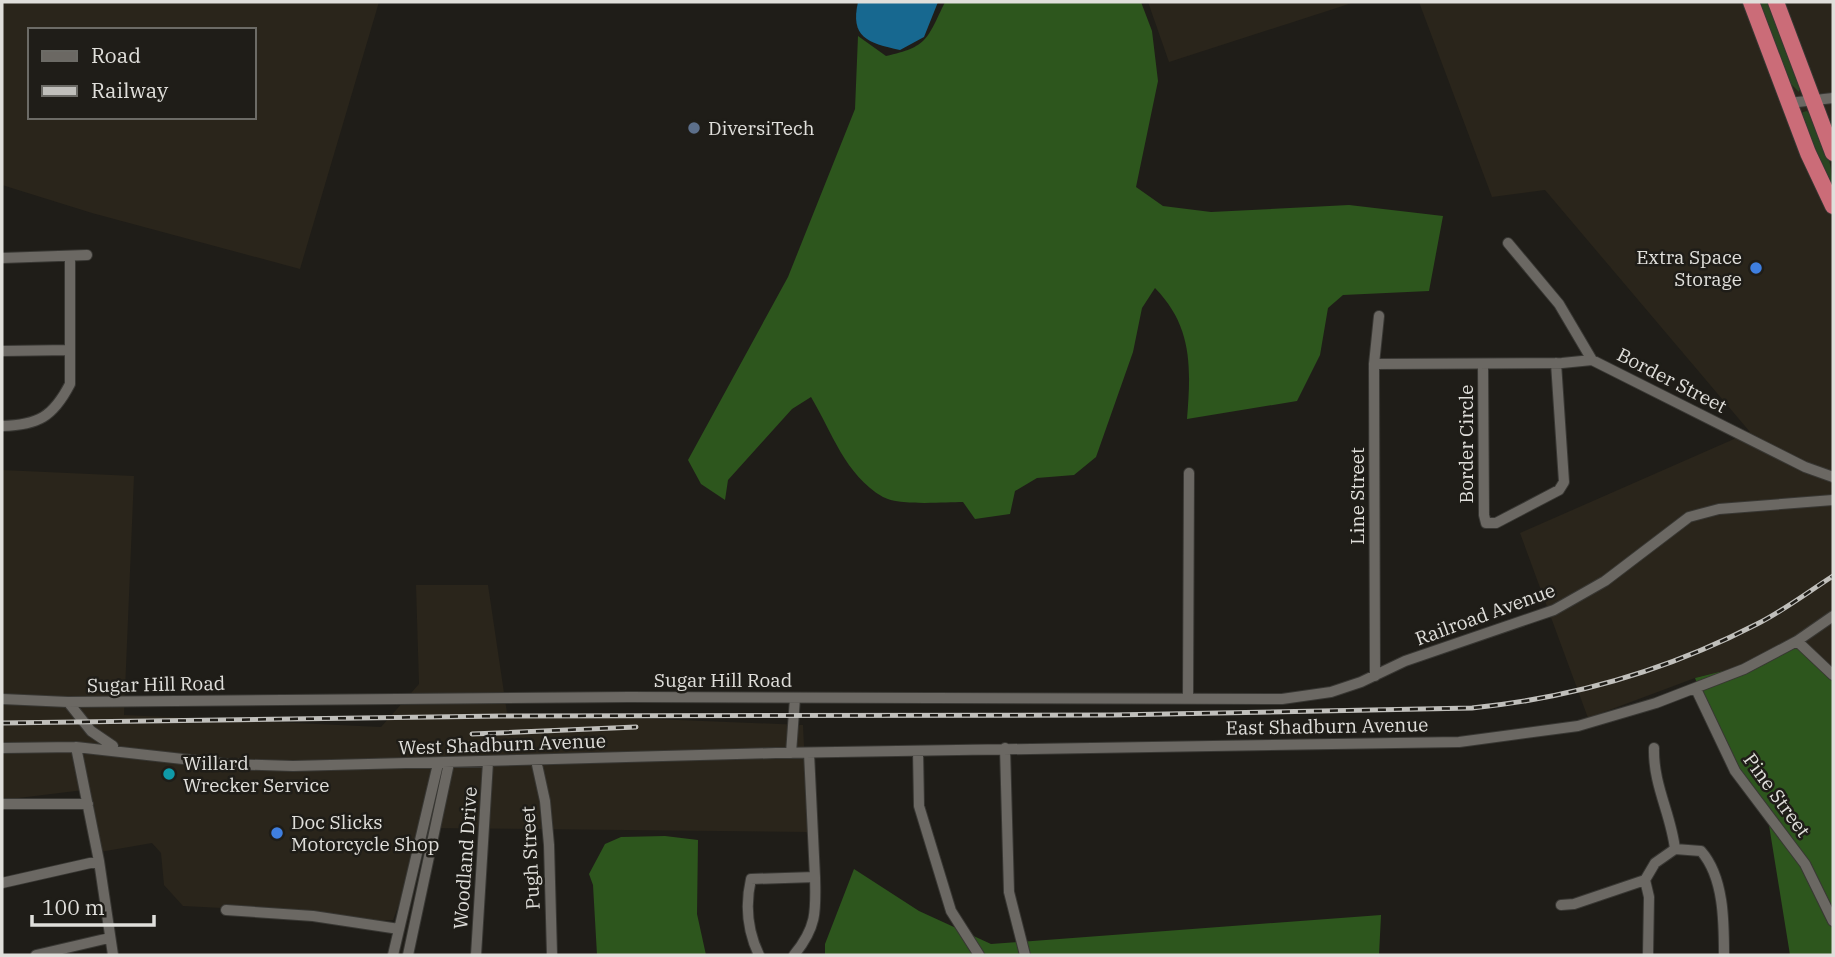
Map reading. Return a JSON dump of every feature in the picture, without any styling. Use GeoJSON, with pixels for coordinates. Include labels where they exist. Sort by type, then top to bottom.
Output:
{"type":"FeatureCollection","features":[{"type":"Feature","properties":{"kind":"highway"},"geometry":{"type":"LineString","coordinates":[[1751,2],[1789,103],[1833,206]]}},
{"type":"Feature","properties":{"kind":"highway"},"geometry":{"type":"LineString","coordinates":[[1776,2],[1832,150]]}},
{"type":"Feature","properties":{"kind":"highway"},"geometry":{"type":"LineString","coordinates":[[1832,150],[1830,132],[1833,121]]}},
{"type":"Feature","properties":{"kind":"street"},"geometry":{"type":"LineString","coordinates":[[1789,103],[1833,99]]}},
{"type":"Feature","properties":{"kind":"street"},"geometry":{"type":"LineString","coordinates":[[1508,243],[1559,304],[1592,359]]}},
{"type":"Feature","properties":{"kind":"street"},"geometry":{"type":"LineString","coordinates":[[2,258],[88,255]]}},
{"type":"Feature","properties":{"kind":"street"},"geometry":{"type":"LineString","coordinates":[[2,426],[26,425],[46,417],[61,401],[70,384],[70,256]]}},
{"type":"Feature","properties":{"kind":"street","name":"Line Street"},"geometry":{"type":"LineString","coordinates":[[1375,676],[1374,364],[1379,316]]}},
{"type":"Feature","properties":{"kind":"street"},"geometry":{"type":"LineString","coordinates":[[2,351],[70,350]]}},
{"type":"Feature","properties":{"kind":"street","name":"Border Street"},"geometry":{"type":"LineString","coordinates":[[1374,364],[1483,365],[1592,359],[1805,467],[1833,477]]}},
{"type":"Feature","properties":{"kind":"street","name":"Border Circle"},"geometry":{"type":"LineString","coordinates":[[1483,365],[1484,515],[1486,523],[1496,523],[1559,490],[1564,482],[1556,363]]}},
{"type":"Feature","properties":{"kind":"street"},"geometry":{"type":"LineString","coordinates":[[1188,697],[1189,473]]}},
{"type":"Feature","properties":{"kind":"street","name":"Railroad Avenue"},"geometry":{"type":"LineString","coordinates":[[1375,676],[1405,662],[1554,610],[1605,581],[1689,517],[1719,509],[1833,500]]}},
{"type":"Feature","properties":{"kind":"street","name":"East Shadburn Avenue"},"geometry":{"type":"LineString","coordinates":[[1004,748],[1459,742],[1578,726],[1645,707],[1744,669],[1797,641],[1833,616]]}},
{"type":"Feature","properties":{"kind":"street"},"geometry":{"type":"LineString","coordinates":[[1797,641],[1833,675]]}},
{"type":"Feature","properties":{"kind":"street","name":"Sugar Hill Road"},"geometry":{"type":"LineString","coordinates":[[2,699],[68,702],[1188,697],[1282,699],[1331,692],[1375,676]]}},
{"type":"Feature","properties":{"kind":"street","name":"Pine Street"},"geometry":{"type":"LineString","coordinates":[[1696,689],[1735,771],[1805,864],[1833,921]]}},
{"type":"Feature","properties":{"kind":"street"},"geometry":{"type":"LineString","coordinates":[[791,753],[794,698]]}},
{"type":"Feature","properties":{"kind":"street"},"geometry":{"type":"LineString","coordinates":[[68,702],[103,742],[123,750]]}},
{"type":"Feature","properties":{"kind":"street"},"geometry":{"type":"LineString","coordinates":[[76,747],[99,861],[113,955]]}},
{"type":"Feature","properties":{"kind":"street","name":"West Shadburn Avenue"},"geometry":{"type":"LineString","coordinates":[[2,748],[76,747],[123,750],[184,760],[255,766],[443,764],[1004,748]]}},
{"type":"Feature","properties":{"kind":"street"},"geometry":{"type":"LineString","coordinates":[[1004,748],[1010,892],[1026,955]]}},
{"type":"Feature","properties":{"kind":"street"},"geometry":{"type":"LineString","coordinates":[[1654,748],[1658,791],[1671,826],[1675,849]]}},
{"type":"Feature","properties":{"kind":"street"},"geometry":{"type":"LineString","coordinates":[[918,751],[919,806],[951,911],[979,955]]}},
{"type":"Feature","properties":{"kind":"street"},"geometry":{"type":"LineString","coordinates":[[794,955],[809,938],[816,915],[809,753]]}},
{"type":"Feature","properties":{"kind":"street","name":"Pugh Street"},"geometry":{"type":"LineString","coordinates":[[536,760],[545,801],[550,845],[552,955]]}},
{"type":"Feature","properties":{"kind":"street","name":"Woodland Drive"},"geometry":{"type":"LineString","coordinates":[[477,955],[488,762]]}},
{"type":"Feature","properties":{"kind":"street"},"geometry":{"type":"LineString","coordinates":[[393,955],[443,764]]}},
{"type":"Feature","properties":{"kind":"street"},"geometry":{"type":"LineString","coordinates":[[408,955],[443,764]]}},
{"type":"Feature","properties":{"kind":"street"},"geometry":{"type":"LineString","coordinates":[[2,804],[88,804]]}},
{"type":"Feature","properties":{"kind":"street"},"geometry":{"type":"LineString","coordinates":[[1561,905],[1600,896],[1645,880],[1655,863],[1675,849],[1701,851],[1711,862],[1721,902],[1724,955]]}},
{"type":"Feature","properties":{"kind":"street"},"geometry":{"type":"LineString","coordinates":[[2,883],[99,861]]}},
{"type":"Feature","properties":{"kind":"street"},"geometry":{"type":"LineString","coordinates":[[759,955],[749,921],[747,895],[751,880],[815,877]]}},
{"type":"Feature","properties":{"kind":"street"},"geometry":{"type":"LineString","coordinates":[[1645,880],[1649,897],[1648,955]]}},
{"type":"Feature","properties":{"kind":"street"},"geometry":{"type":"LineString","coordinates":[[226,910],[313,916],[399,929]]}},
{"type":"Feature","properties":{"kind":"street"},"geometry":{"type":"LineString","coordinates":[[36,955],[109,938]]}},
{"type":"Feature","properties":{"kind":"shaded area"},"geometry":{"type":"Polygon","coordinates":[[[2,2],[379,2],[300,269],[92,213],[2,185],[2,2]]]}},
{"type":"Feature","properties":{"kind":"shaded area"},"geometry":{"type":"Polygon","coordinates":[[[1148,2],[1355,2],[1169,62],[1148,2]]]}},
{"type":"Feature","properties":{"kind":"shaded area"},"geometry":{"type":"Polygon","coordinates":[[[1419,2],[1833,2],[1833,677],[1747,665],[1695,678],[1588,718],[1520,533],[1750,432],[1545,190],[1492,197],[1419,2]]]}},
{"type":"Feature","properties":{"kind":"shaded area"},"geometry":{"type":"Polygon","coordinates":[[[2,470],[134,476],[124,715],[381,727],[419,684],[416,585],[488,585],[507,713],[803,725],[808,832],[428,828],[393,920],[374,921],[300,912],[183,906],[164,885],[161,853],[152,843],[100,852],[84,790],[2,800],[2,470]]]}},
{"type":"Feature","properties":{"kind":"green space"},"geometry":{"type":"Polygon","coordinates":[[[945,2],[1141,2],[1152,31],[1158,81],[1136,187],[1163,206],[1211,212],[1349,205],[1443,216],[1429,291],[1343,295],[1328,308],[1320,355],[1297,401],[1187,419],[1187,349],[1177,318],[1155,288],[1142,308],[1133,352],[1096,457],[1074,475],[1037,478],[1015,491],[1010,514],[975,519],[963,502],[910,503],[883,497],[870,488],[849,465],[811,397],[792,409],[728,480],[725,500],[701,484],[688,460],[788,277],[855,109],[858,36],[886,56],[900,53],[924,40],[945,2]]]}},
{"type":"Feature","properties":{"kind":"green space"},"geometry":{"type":"Polygon","coordinates":[[[1755,2],[1769,2],[1800,83],[1799,92],[1791,84],[1755,2]]]}},
{"type":"Feature","properties":{"kind":"green space"},"geometry":{"type":"Polygon","coordinates":[[[1807,111],[1824,141],[1832,175],[1833,197],[1802,123],[1803,112],[1807,111]]]}},
{"type":"Feature","properties":{"kind":"green space"},"geometry":{"type":"Polygon","coordinates":[[[1796,644],[1833,677],[1833,955],[1790,955],[1768,819],[1722,749],[1695,678],[1747,665],[1796,644]]]}},
{"type":"Feature","properties":{"kind":"green space"},"geometry":{"type":"Polygon","coordinates":[[[665,836],[698,840],[697,914],[706,955],[597,955],[593,885],[589,874],[605,844],[621,837],[665,836]]]}},
{"type":"Feature","properties":{"kind":"green space"},"geometry":{"type":"Polygon","coordinates":[[[854,869],[919,911],[991,944],[1381,915],[1379,955],[825,955],[825,944],[854,869]]]}},
{"type":"Feature","properties":{"kind":"water"},"geometry":{"type":"Polygon","coordinates":[[[858,2],[938,2],[924,37],[900,50],[870,41],[859,31],[856,14],[858,2]]]}},
{"type":"Feature","properties":{"kind":"railway"},"geometry":{"type":"LineString","coordinates":[[2,723],[502,716],[1113,715],[1472,708],[1546,697],[1654,668],[1757,624],[1833,576]]}},
{"type":"Feature","properties":{"kind":"railway"},"geometry":{"type":"LineString","coordinates":[[472,734],[636,727]]}},
{"type":"Feature","properties":{"kind":"place","name":"DiversiTech"},"geometry":{"type":"Point","coordinates":[694,128]}},
{"type":"Feature","properties":{"kind":"place","name":"Extra Space Storage"},"geometry":{"type":"Point","coordinates":[1756,268]}},
{"type":"Feature","properties":{"kind":"place","name":"Willard Wrecker Service"},"geometry":{"type":"Point","coordinates":[169,774]}},
{"type":"Feature","properties":{"kind":"place","name":"Doc Slicks Motorcycle Shop"},"geometry":{"type":"Point","coordinates":[277,833]}}]}
